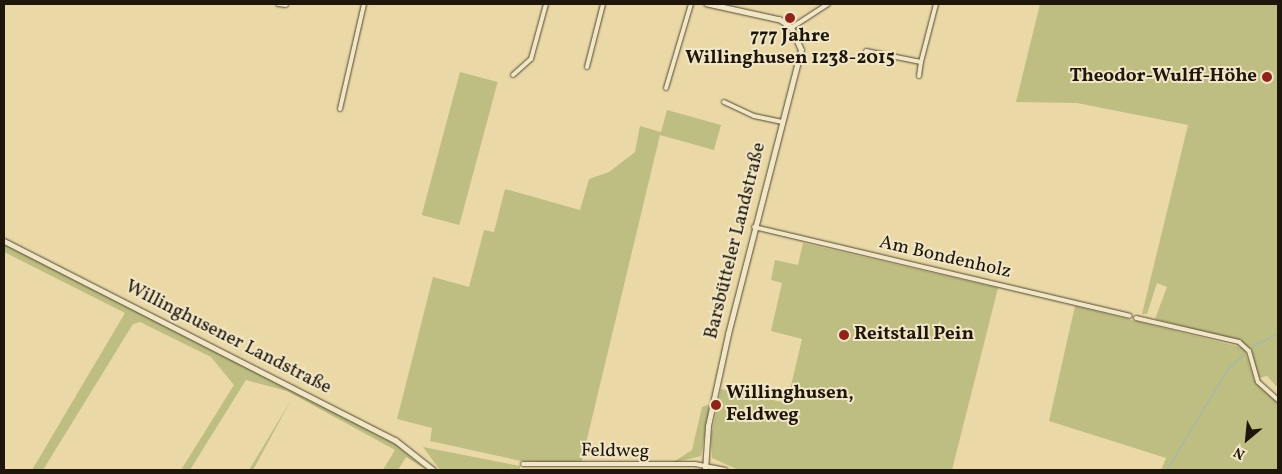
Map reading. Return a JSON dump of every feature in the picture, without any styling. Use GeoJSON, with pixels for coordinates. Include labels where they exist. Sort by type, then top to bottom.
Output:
{"type":"FeatureCollection","features":[{"type":"Feature","properties":{"kind":"main road","name":"Willinghusener Landstraße"},"geometry":{"type":"LineString","coordinates":[[4,241],[396,440],[433,470]]}},
{"type":"Feature","properties":{"kind":"street"},"geometry":{"type":"LineString","coordinates":[[278,4],[286,5]]}},
{"type":"Feature","properties":{"kind":"street"},"geometry":{"type":"LineString","coordinates":[[340,109],[364,4]]}},
{"type":"Feature","properties":{"kind":"street"},"geometry":{"type":"LineString","coordinates":[[514,75],[531,59],[546,4]]}},
{"type":"Feature","properties":{"kind":"street"},"geometry":{"type":"LineString","coordinates":[[587,67],[603,4]]}},
{"type":"Feature","properties":{"kind":"street"},"geometry":{"type":"LineString","coordinates":[[666,88],[691,4]]}},
{"type":"Feature","properties":{"kind":"street"},"geometry":{"type":"LineString","coordinates":[[707,4],[766,15],[791,28],[828,4]]}},
{"type":"Feature","properties":{"kind":"street"},"geometry":{"type":"LineString","coordinates":[[918,76],[936,4]]}},
{"type":"Feature","properties":{"kind":"street","name":"Barsbütteler Landstraße"},"geometry":{"type":"LineString","coordinates":[[705,470],[712,405],[754,227],[801,50],[791,28]]}},
{"type":"Feature","properties":{"kind":"street"},"geometry":{"type":"LineString","coordinates":[[866,51],[921,62]]}},
{"type":"Feature","properties":{"kind":"street"},"geometry":{"type":"LineString","coordinates":[[724,102],[754,116],[782,122]]}},
{"type":"Feature","properties":{"kind":"street","name":"Am Bondenholz"},"geometry":{"type":"LineString","coordinates":[[754,227],[1130,316]]}},
{"type":"Feature","properties":{"kind":"street"},"geometry":{"type":"LineString","coordinates":[[1136,318],[1239,342],[1251,355],[1258,382],[1278,400]]}},
{"type":"Feature","properties":{"kind":"street","name":"Feldweg"},"geometry":{"type":"LineString","coordinates":[[523,464],[706,464]]}},
{"type":"Feature","properties":{"kind":"street"},"geometry":{"type":"LineString","coordinates":[[706,464],[725,470]]}},
{"type":"Feature","properties":{"kind":"shaded area"},"geometry":{"type":"Polygon","coordinates":[[[1040,4],[1278,4],[1278,388],[1267,376],[1259,378],[1251,349],[1240,341],[1155,319],[1167,287],[1157,283],[1147,314],[1142,314],[1188,125],[1077,103],[1016,102],[1040,4]]]}},
{"type":"Feature","properties":{"kind":"shaded area"},"geometry":{"type":"Polygon","coordinates":[[[460,72],[498,82],[459,225],[422,215],[460,72]]]}},
{"type":"Feature","properties":{"kind":"shaded area"},"geometry":{"type":"Polygon","coordinates":[[[667,110],[721,125],[714,150],[660,135],[581,464],[521,461],[430,441],[432,428],[397,419],[433,277],[469,287],[484,230],[494,232],[505,189],[580,210],[589,179],[609,172],[635,152],[640,126],[661,132],[667,110]]]}},
{"type":"Feature","properties":{"kind":"shaded area"},"geometry":{"type":"Polygon","coordinates":[[[4,243],[395,444],[427,470],[406,457],[398,470],[383,470],[395,450],[287,391],[246,380],[190,470],[181,470],[234,385],[211,357],[140,322],[133,324],[43,470],[32,470],[125,313],[4,252],[4,243]]]}},
{"type":"Feature","properties":{"kind":"shaded area"},"geometry":{"type":"Polygon","coordinates":[[[803,243],[998,288],[952,470],[739,470],[712,458],[711,437],[721,389],[787,403],[802,339],[771,331],[782,283],[771,280],[775,260],[798,265],[803,243]]]}},
{"type":"Feature","properties":{"kind":"shaded area"},"geometry":{"type":"Polygon","coordinates":[[[1075,306],[1244,348],[1255,382],[1278,402],[1278,470],[1161,470],[1166,458],[1049,421],[1075,306]]]}},
{"type":"Feature","properties":{"kind":"shaded area"},"geometry":{"type":"Polygon","coordinates":[[[291,400],[253,470],[249,470],[291,400]]]}},
{"type":"Feature","properties":{"kind":"shaded area"},"geometry":{"type":"Polygon","coordinates":[[[710,404],[701,456],[672,463],[692,450],[702,407],[710,404]]]}},
{"type":"Feature","properties":{"kind":"shaded area"},"geometry":{"type":"Polygon","coordinates":[[[423,447],[520,466],[520,470],[440,470],[423,447]]]}},
{"type":"Feature","properties":{"kind":"waterway"},"geometry":{"type":"LineString","coordinates":[[1252,346],[1278,333]]}},
{"type":"Feature","properties":{"kind":"waterway"},"geometry":{"type":"LineString","coordinates":[[1166,470],[1228,368],[1243,355]]}},
{"type":"Feature","properties":{"kind":"place","name":"777 Jahre Willinghusen 1238-2015"},"geometry":{"type":"Point","coordinates":[790,18]}},
{"type":"Feature","properties":{"kind":"place","name":"Theodor-Wulff-Höhe"},"geometry":{"type":"Point","coordinates":[1267,77]}},
{"type":"Feature","properties":{"kind":"place","name":"Reitstall Pein"},"geometry":{"type":"Point","coordinates":[844,335]}},
{"type":"Feature","properties":{"kind":"place","name":"Willinghusen, Feldweg"},"geometry":{"type":"Point","coordinates":[716,405]}}]}
